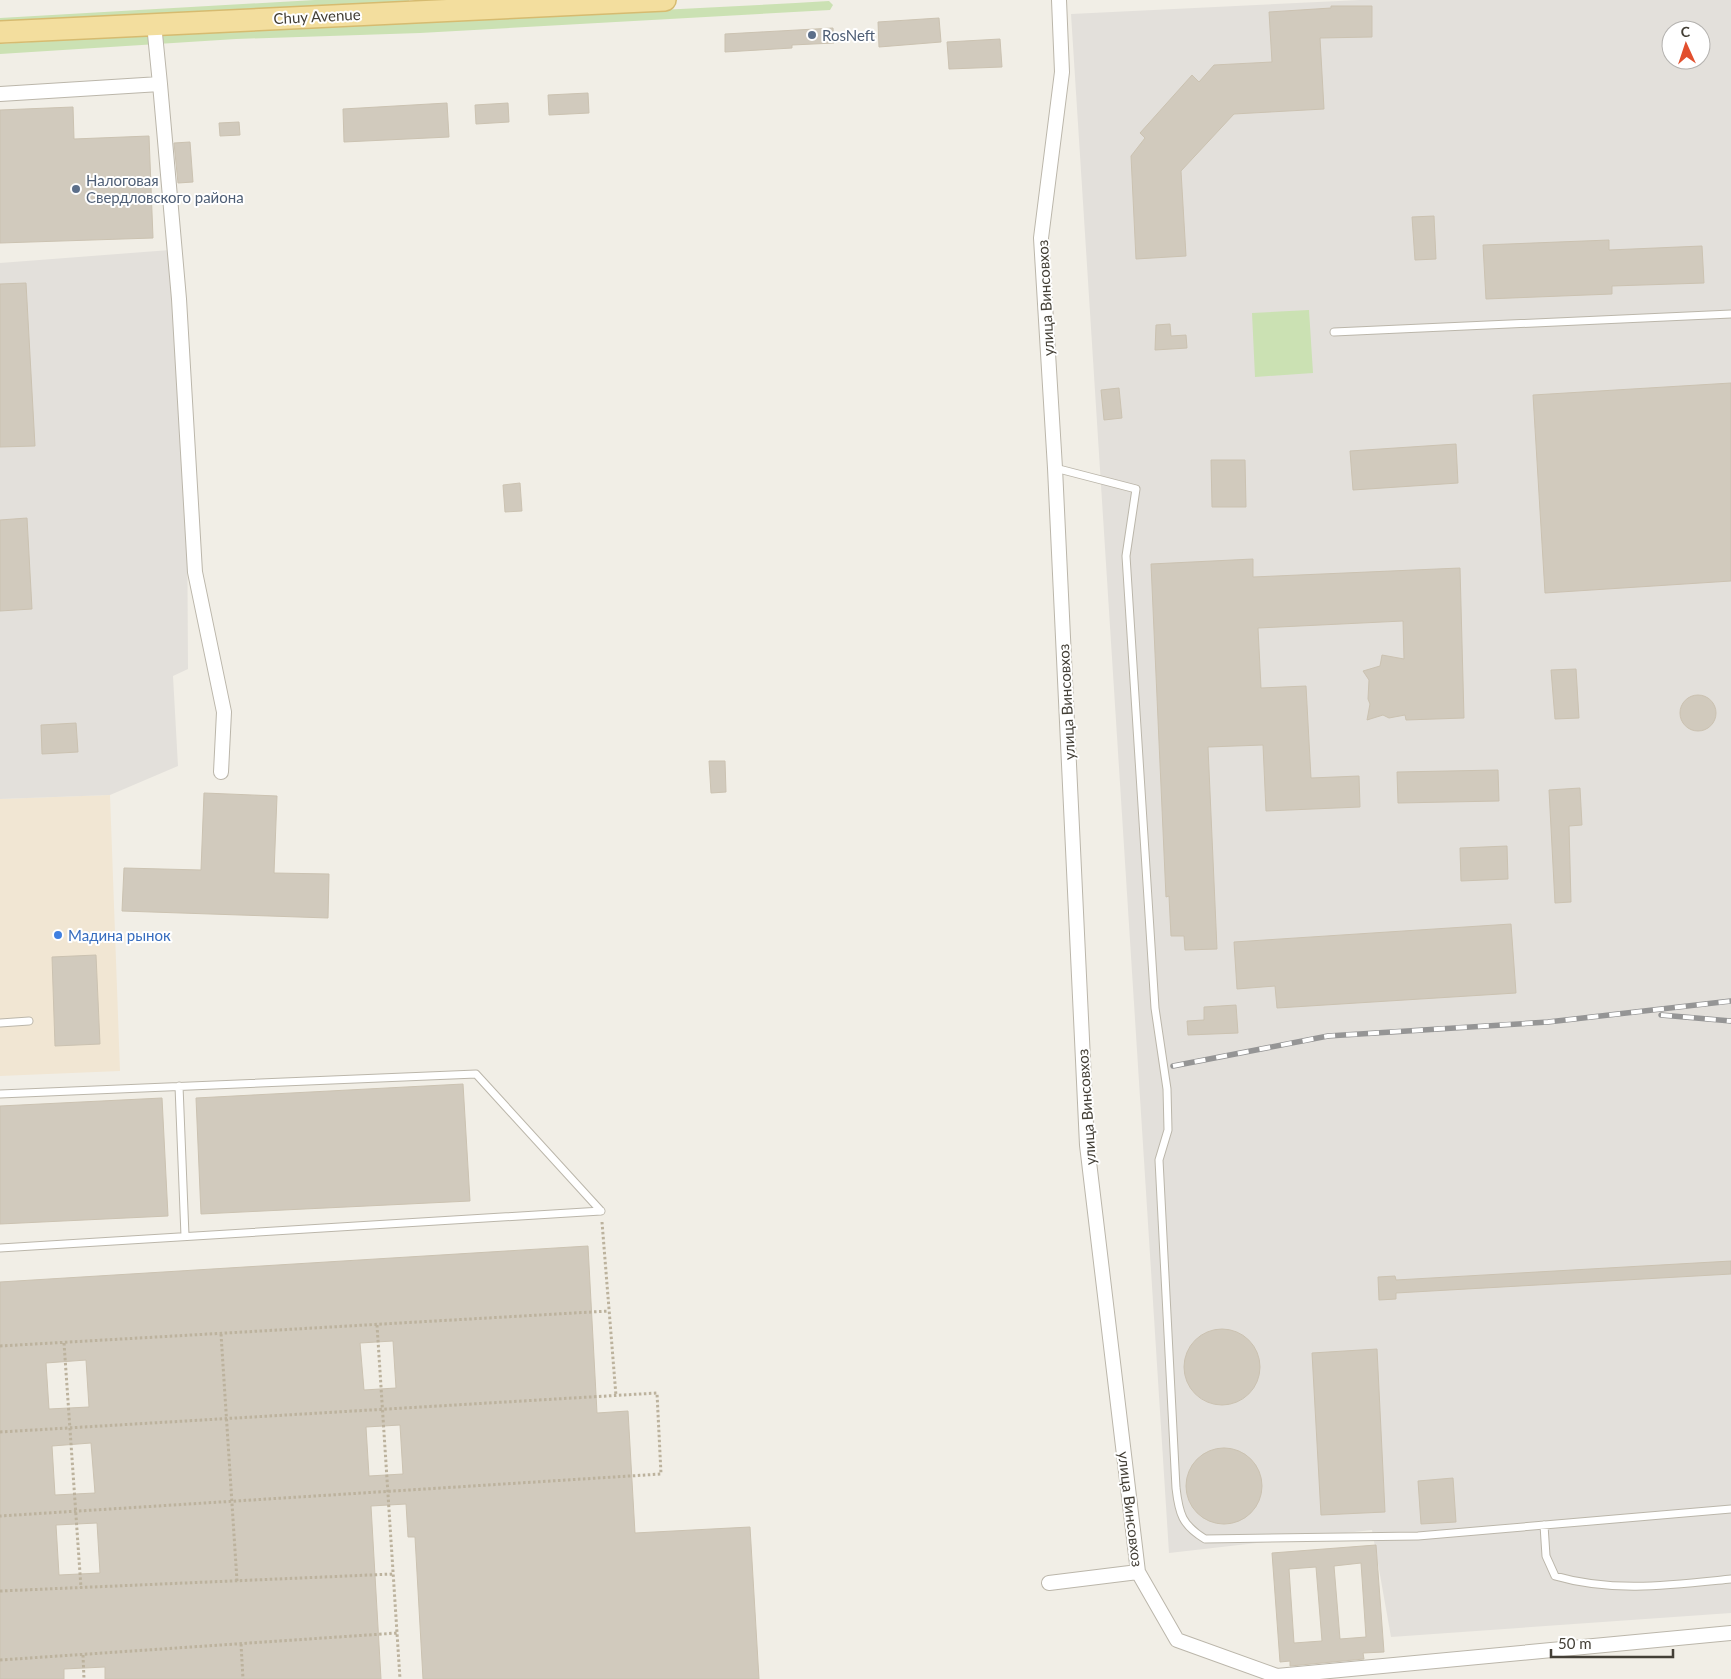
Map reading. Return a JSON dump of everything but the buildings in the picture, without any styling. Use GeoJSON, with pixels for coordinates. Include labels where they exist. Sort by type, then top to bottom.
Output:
{"type":"FeatureCollection","features":[{"type":"Feature","properties":{"kind":"main road","name":"Chuy Avenue"},"geometry":{"type":"LineString","coordinates":[[0,32],[665,0]]}},
{"type":"Feature","properties":{"kind":"street","name":"улица Винсовхоз"},"geometry":{"type":"LineString","coordinates":[[1059,0],[1062,72],[1041,238],[1055,468],[1087,1145],[1138,1572],[1177,1640],[1277,1676],[1731,1633]]}},
{"type":"Feature","properties":{"kind":"street"},"geometry":{"type":"LineString","coordinates":[[154,24],[179,299],[195,572],[224,712],[221,772]]}},
{"type":"Feature","properties":{"kind":"street"},"geometry":{"type":"LineString","coordinates":[[0,94],[160,84]]}},
{"type":"Feature","properties":{"kind":"street"},"geometry":{"type":"LineString","coordinates":[[1049,1583],[1138,1572]]}},
{"type":"Feature","properties":{"kind":"lane"},"geometry":{"type":"LineString","coordinates":[[1334,332],[1731,314]]}},
{"type":"Feature","properties":{"kind":"lane"},"geometry":{"type":"LineString","coordinates":[[1055,468],[1136,489],[1126,556],[1156,1008],[1167,1090],[1168,1130],[1160,1160],[1176,1488],[1179,1512],[1190,1530],[1205,1539],[1418,1536],[1731,1509]]}},
{"type":"Feature","properties":{"kind":"lane"},"geometry":{"type":"LineString","coordinates":[[0,1023],[29,1021]]}},
{"type":"Feature","properties":{"kind":"lane"},"geometry":{"type":"LineString","coordinates":[[0,1094],[476,1074],[601,1211]]}},
{"type":"Feature","properties":{"kind":"lane"},"geometry":{"type":"LineString","coordinates":[[179,1086],[185,1236]]}},
{"type":"Feature","properties":{"kind":"lane"},"geometry":{"type":"LineString","coordinates":[[0,1248],[601,1211]]}},
{"type":"Feature","properties":{"kind":"lane"},"geometry":{"type":"LineString","coordinates":[[1544,1525],[1546,1556],[1555,1576],[1582,1584],[1619,1588],[1731,1579]]}},
{"type":"Feature","properties":{"kind":"path"},"geometry":{"type":"LineString","coordinates":[[601,1211],[616,1396]]}},
{"type":"Feature","properties":{"kind":"path"},"geometry":{"type":"LineString","coordinates":[[0,1346],[610,1311]]}},
{"type":"Feature","properties":{"kind":"path"},"geometry":{"type":"LineString","coordinates":[[377,1325],[400,1679]]}},
{"type":"Feature","properties":{"kind":"path"},"geometry":{"type":"LineString","coordinates":[[221,1334],[237,1581]]}},
{"type":"Feature","properties":{"kind":"path"},"geometry":{"type":"LineString","coordinates":[[64,1343],[81,1588]]}},
{"type":"Feature","properties":{"kind":"path"},"geometry":{"type":"LineString","coordinates":[[0,1432],[657,1393],[662,1474],[0,1516]]}},
{"type":"Feature","properties":{"kind":"path"},"geometry":{"type":"LineString","coordinates":[[0,1592],[393,1574]]}},
{"type":"Feature","properties":{"kind":"path"},"geometry":{"type":"LineString","coordinates":[[0,1660],[397,1634]]}},
{"type":"Feature","properties":{"kind":"path"},"geometry":{"type":"LineString","coordinates":[[241,1644],[243,1679]]}},
{"type":"Feature","properties":{"kind":"path"},"geometry":{"type":"LineString","coordinates":[[83,1655],[84,1679]]}},
{"type":"Feature","properties":{"kind":"shaded area"},"geometry":{"type":"Polygon","coordinates":[[[1360,0],[1731,0],[1731,1613],[1391,1637],[1372,1530],[1169,1553],[1071,14],[1360,0]]]}},
{"type":"Feature","properties":{"kind":"shaded area"},"geometry":{"type":"Polygon","coordinates":[[[170,250],[187,494],[188,669],[173,676],[178,766],[110,795],[0,799],[0,263],[170,250]]]}},
{"type":"Feature","properties":{"kind":"shaded area","name":"Мадина рынок"},"geometry":{"type":"Polygon","coordinates":[[[110,795],[120,1071],[0,1076],[0,799],[110,795]]]}},
{"type":"Feature","properties":{"kind":"green space"},"geometry":{"type":"Polygon","coordinates":[[[315,0],[409,0],[409,3],[0,28],[0,18],[315,0]]]}},
{"type":"Feature","properties":{"kind":"green space"},"geometry":{"type":"Polygon","coordinates":[[[829,1],[833,5],[830,10],[420,33],[236,39],[0,54],[0,44],[829,1]]]}},
{"type":"Feature","properties":{"kind":"green space"},"geometry":{"type":"Polygon","coordinates":[[[1309,310],[1313,373],[1255,377],[1252,313],[1309,310]]]}},
{"type":"Feature","properties":{"kind":"railway"},"geometry":{"type":"LineString","coordinates":[[1173,1066],[1328,1036],[1548,1022],[1731,1001]]}},
{"type":"Feature","properties":{"kind":"railway"},"geometry":{"type":"LineString","coordinates":[[1661,1015],[1731,1021]]}},
{"type":"Feature","properties":{"kind":"place","name":"RosNeft"},"geometry":{"type":"Point","coordinates":[812,35]}},
{"type":"Feature","properties":{"kind":"place","name":"Налоговая Свердловского района"},"geometry":{"type":"Point","coordinates":[76,189]}},
{"type":"Feature","properties":{"kind":"place","name":"Мадина рынок"},"geometry":{"type":"Point","coordinates":[58,935]}}]}
